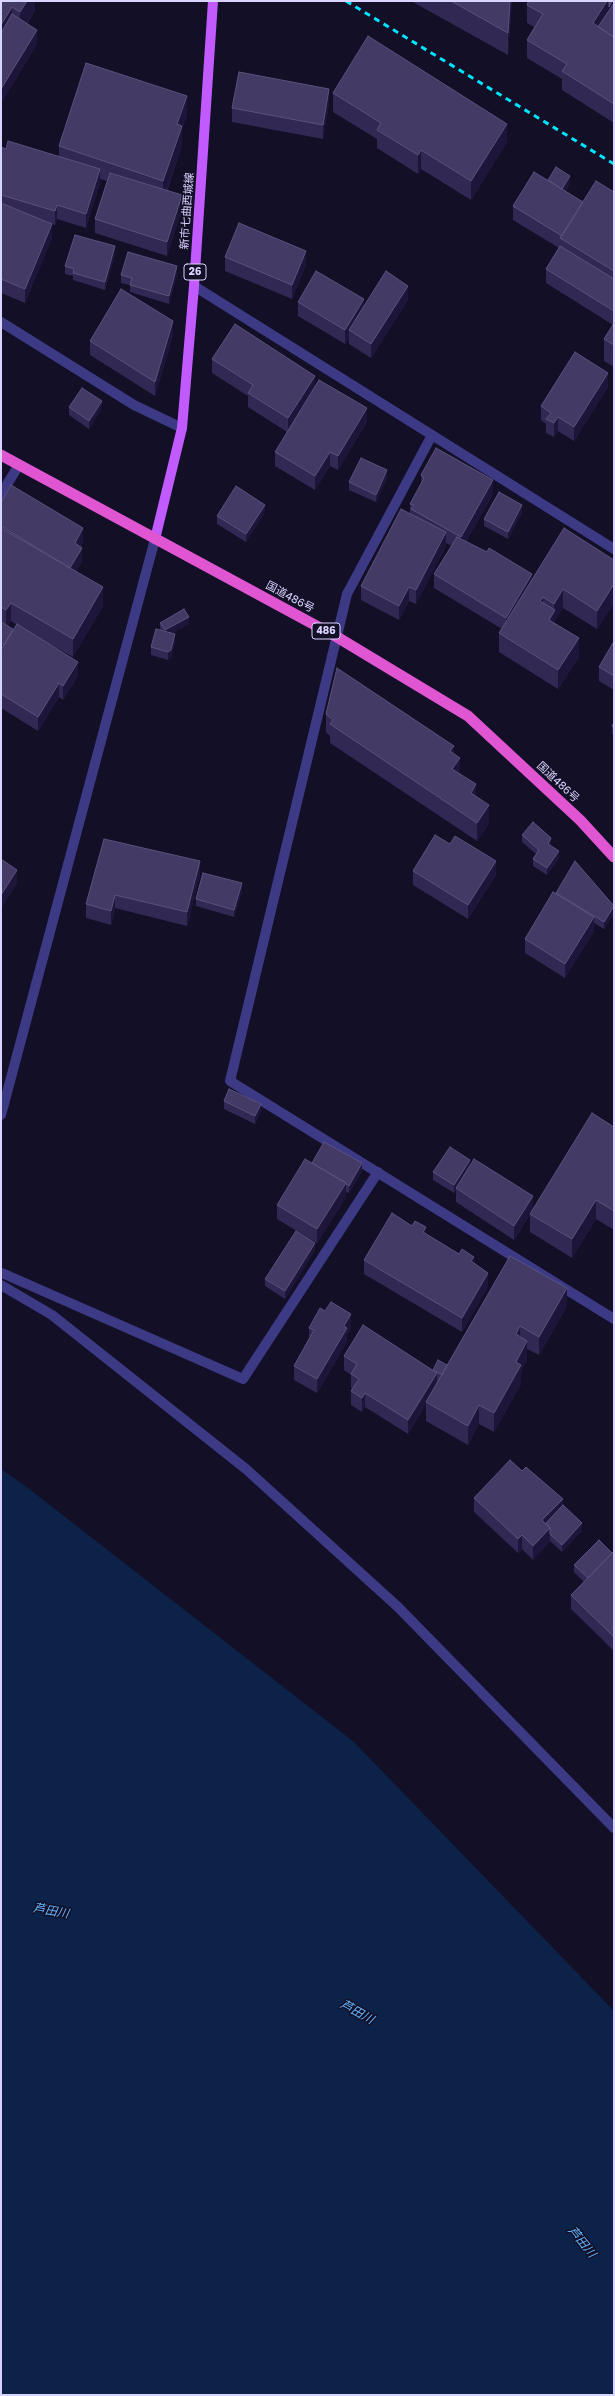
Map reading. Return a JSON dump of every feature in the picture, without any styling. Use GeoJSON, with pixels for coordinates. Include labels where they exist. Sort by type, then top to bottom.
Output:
{"type":"FeatureCollection","features":[{"type":"Feature","properties":{"kind":"highway","name":"国道486号"},"geometry":{"type":"LineString","coordinates":[[1,455],[337,637],[468,716],[580,820],[614,857]]}},
{"type":"Feature","properties":{"kind":"main road","name":"新市七曲西城線"},"geometry":{"type":"LineString","coordinates":[[155,539],[182,428],[194,286],[213,1]]}},
{"type":"Feature","properties":{"kind":"street"},"geometry":{"type":"LineString","coordinates":[[194,286],[614,549]]}},
{"type":"Feature","properties":{"kind":"street"},"geometry":{"type":"LineString","coordinates":[[1,322],[134,405],[182,428]]}},
{"type":"Feature","properties":{"kind":"street"},"geometry":{"type":"LineString","coordinates":[[432,435],[347,594],[230,1080],[614,1319]]}},
{"type":"Feature","properties":{"kind":"street"},"geometry":{"type":"LineString","coordinates":[[1,494],[19,465]]}},
{"type":"Feature","properties":{"kind":"street"},"geometry":{"type":"LineString","coordinates":[[1,1115],[155,539]]}},
{"type":"Feature","properties":{"kind":"street"},"geometry":{"type":"LineString","coordinates":[[1,1274],[2,1273],[243,1379],[378,1172]]}},
{"type":"Feature","properties":{"kind":"street"},"geometry":{"type":"LineString","coordinates":[[1,1285],[52,1315],[246,1469],[398,1607],[614,1828]]}},
{"type":"Feature","properties":{"kind":"water","name":"芦田川"},"geometry":{"type":"Polygon","coordinates":[[[1,1469],[28,1488],[354,1742],[614,2011],[614,2395],[1,2395],[1,1469]]]}},
{"type":"Feature","properties":{"kind":"building"},"geometry":{"type":"Polygon","coordinates":[[[1,1],[27,1],[20,12],[12,7],[1,25],[1,1]]]}},
{"type":"Feature","properties":{"kind":"building"},"geometry":{"type":"Polygon","coordinates":[[[451,1],[510,1],[508,33],[451,1]]]}},
{"type":"Feature","properties":{"kind":"building"},"geometry":{"type":"Polygon","coordinates":[[[529,1],[607,1],[593,23],[614,37],[614,104],[562,71],[567,64],[527,40],[543,14],[527,5],[529,1]]]}},
{"type":"Feature","properties":{"kind":"building"},"geometry":{"type":"Polygon","coordinates":[[[614,3],[614,37],[598,27],[614,3]]]}},
{"type":"Feature","properties":{"kind":"building"},"geometry":{"type":"Polygon","coordinates":[[[12,14],[37,30],[1,89],[1,33],[12,14]]]}},
{"type":"Feature","properties":{"kind":"building"},"geometry":{"type":"Polygon","coordinates":[[[368,36],[507,124],[471,181],[421,150],[418,155],[377,130],[381,123],[333,93],[368,36]]]}},
{"type":"Feature","properties":{"kind":"building"},"geometry":{"type":"Polygon","coordinates":[[[86,63],[187,96],[177,124],[182,126],[163,181],[59,146],[86,63]]]}},
{"type":"Feature","properties":{"kind":"building"},"geometry":{"type":"Polygon","coordinates":[[[239,72],[329,89],[323,125],[232,108],[239,72]]]}},
{"type":"Feature","properties":{"kind":"building"},"geometry":{"type":"Polygon","coordinates":[[[8,141],[100,169],[86,214],[57,205],[55,211],[1,195],[1,147],[6,149],[8,141]]]}},
{"type":"Feature","properties":{"kind":"building"},"geometry":{"type":"Polygon","coordinates":[[[556,167],[570,176],[562,189],[548,180],[556,167]]]}},
{"type":"Feature","properties":{"kind":"building"},"geometry":{"type":"Polygon","coordinates":[[[534,172],[583,202],[562,236],[513,206],[534,172]]]}},
{"type":"Feature","properties":{"kind":"building"},"geometry":{"type":"Polygon","coordinates":[[[110,173],[182,195],[167,242],[95,219],[110,173]]]}},
{"type":"Feature","properties":{"kind":"building"},"geometry":{"type":"Polygon","coordinates":[[[596,181],[614,192],[614,271],[560,238],[596,181]]]}},
{"type":"Feature","properties":{"kind":"building"},"geometry":{"type":"Polygon","coordinates":[[[1,203],[52,224],[25,289],[1,279],[1,203]]]}},
{"type":"Feature","properties":{"kind":"building"},"geometry":{"type":"Polygon","coordinates":[[[239,223],[306,251],[292,285],[225,257],[239,223]]]}},
{"type":"Feature","properties":{"kind":"building"},"geometry":{"type":"Polygon","coordinates":[[[75,235],[115,246],[105,282],[73,273],[74,269],[65,266],[75,235]]]}},
{"type":"Feature","properties":{"kind":"building"},"geometry":{"type":"Polygon","coordinates":[[[560,246],[614,279],[614,311],[546,269],[560,246]]]}},
{"type":"Feature","properties":{"kind":"building"},"geometry":{"type":"Polygon","coordinates":[[[128,252],[177,266],[169,296],[130,285],[132,278],[121,275],[128,252]]]}},
{"type":"Feature","properties":{"kind":"building"},"geometry":{"type":"Polygon","coordinates":[[[316,271],[364,299],[345,330],[298,302],[316,271]]]}},
{"type":"Feature","properties":{"kind":"building"},"geometry":{"type":"Polygon","coordinates":[[[386,271],[408,286],[371,344],[349,330],[386,271]]]}},
{"type":"Feature","properties":{"kind":"building"},"geometry":{"type":"Polygon","coordinates":[[[121,289],[173,321],[155,382],[90,341],[121,289]]]}},
{"type":"Feature","properties":{"kind":"building"},"geometry":{"type":"Polygon","coordinates":[[[614,323],[614,345],[604,339],[614,323]]]}},
{"type":"Feature","properties":{"kind":"building"},"geometry":{"type":"Polygon","coordinates":[[[235,324],[315,376],[288,418],[248,393],[253,385],[212,359],[235,324]]]}},
{"type":"Feature","properties":{"kind":"building"},"geometry":{"type":"Polygon","coordinates":[[[575,352],[608,373],[574,427],[558,417],[554,423],[546,419],[551,413],[541,406],[575,352]]]}},
{"type":"Feature","properties":{"kind":"building"},"geometry":{"type":"Polygon","coordinates":[[[319,380],[367,408],[338,456],[330,452],[315,476],[275,452],[319,380]]]}},
{"type":"Feature","properties":{"kind":"building"},"geometry":{"type":"Polygon","coordinates":[[[82,388],[102,401],[89,421],[69,407],[82,388]]]}},
{"type":"Feature","properties":{"kind":"building"},"geometry":{"type":"Polygon","coordinates":[[[436,448],[493,480],[461,537],[411,509],[414,505],[410,504],[424,478],[421,475],[436,448]]]}},
{"type":"Feature","properties":{"kind":"building"},"geometry":{"type":"Polygon","coordinates":[[[361,458],[387,470],[376,495],[349,482],[361,458]]]}},
{"type":"Feature","properties":{"kind":"building"},"geometry":{"type":"Polygon","coordinates":[[[11,485],[83,528],[75,543],[82,548],[70,568],[1,526],[1,502],[11,485]]]}},
{"type":"Feature","properties":{"kind":"building"},"geometry":{"type":"Polygon","coordinates":[[[236,486],[265,505],[246,534],[217,516],[236,486]]]}},
{"type":"Feature","properties":{"kind":"building"},"geometry":{"type":"Polygon","coordinates":[[[499,492],[522,505],[508,532],[484,519],[499,492]]]}},
{"type":"Feature","properties":{"kind":"building"},"geometry":{"type":"Polygon","coordinates":[[[401,509],[446,532],[416,590],[409,587],[399,606],[361,586],[401,509]]]}},
{"type":"Feature","properties":{"kind":"building"},"geometry":{"type":"Polygon","coordinates":[[[1,528],[103,587],[73,639],[11,603],[6,610],[1,607],[1,528]]]}},
{"type":"Feature","properties":{"kind":"building"},"geometry":{"type":"Polygon","coordinates":[[[564,528],[614,560],[614,584],[597,611],[563,589],[554,604],[543,597],[540,601],[555,610],[549,620],[579,638],[558,670],[499,633],[564,528]]]}},
{"type":"Feature","properties":{"kind":"building"},"geometry":{"type":"Polygon","coordinates":[[[457,537],[487,552],[489,548],[532,574],[506,618],[434,574],[457,537]]]}},
{"type":"Feature","properties":{"kind":"building"},"geometry":{"type":"Polygon","coordinates":[[[184,609],[189,617],[165,630],[160,623],[184,609]]]}},
{"type":"Feature","properties":{"kind":"building"},"geometry":{"type":"Polygon","coordinates":[[[1,622],[13,629],[4,645],[1,643],[1,622]]]}},
{"type":"Feature","properties":{"kind":"building"},"geometry":{"type":"Polygon","coordinates":[[[17,624],[78,662],[63,686],[59,683],[38,717],[1,694],[1,650],[17,624]]]}},
{"type":"Feature","properties":{"kind":"building"},"geometry":{"type":"Polygon","coordinates":[[[156,629],[175,634],[171,650],[168,652],[151,647],[156,629]]]}},
{"type":"Feature","properties":{"kind":"building"},"geometry":{"type":"Polygon","coordinates":[[[614,641],[614,676],[599,667],[614,641]]]}},
{"type":"Feature","properties":{"kind":"building"},"geometry":{"type":"Polygon","coordinates":[[[337,668],[454,746],[450,751],[460,758],[452,769],[476,784],[471,793],[489,805],[477,823],[330,724],[333,720],[326,714],[337,668]]]}},
{"type":"Feature","properties":{"kind":"building"},"geometry":{"type":"Polygon","coordinates":[[[533,822],[551,838],[548,844],[559,851],[547,868],[533,859],[539,850],[522,835],[533,822]]]}},
{"type":"Feature","properties":{"kind":"building"},"geometry":{"type":"Polygon","coordinates":[[[435,835],[450,844],[455,836],[496,861],[468,905],[413,871],[435,835]]]}},
{"type":"Feature","properties":{"kind":"building"},"geometry":{"type":"Polygon","coordinates":[[[104,839],[200,861],[187,912],[115,895],[111,911],[86,904],[104,839]]]}},
{"type":"Feature","properties":{"kind":"building"},"geometry":{"type":"Polygon","coordinates":[[[1,859],[17,870],[1,895],[1,859]]]}},
{"type":"Feature","properties":{"kind":"building"},"geometry":{"type":"Polygon","coordinates":[[[575,861],[614,906],[604,922],[556,893],[575,861]]]}},
{"type":"Feature","properties":{"kind":"building"},"geometry":{"type":"Polygon","coordinates":[[[203,873],[242,883],[234,910],[196,899],[203,873]]]}},
{"type":"Feature","properties":{"kind":"building"},"geometry":{"type":"Polygon","coordinates":[[[553,892],[594,917],[565,964],[525,939],[553,892]]]}},
{"type":"Feature","properties":{"kind":"building"},"geometry":{"type":"Polygon","coordinates":[[[229,1089],[261,1104],[255,1116],[224,1101],[229,1089]]]}},
{"type":"Feature","properties":{"kind":"building"},"geometry":{"type":"Polygon","coordinates":[[[592,1113],[614,1127],[614,1211],[596,1200],[572,1239],[530,1214],[592,1113]]]}},
{"type":"Feature","properties":{"kind":"building"},"geometry":{"type":"Polygon","coordinates":[[[324,1142],[362,1163],[349,1186],[312,1163],[324,1142]]]}},
{"type":"Feature","properties":{"kind":"building"},"geometry":{"type":"Polygon","coordinates":[[[450,1147],[470,1160],[454,1185],[433,1172],[450,1147]]]}},
{"type":"Feature","properties":{"kind":"building"},"geometry":{"type":"Polygon","coordinates":[[[305,1159],[346,1183],[317,1229],[277,1205],[305,1159]]]}},
{"type":"Feature","properties":{"kind":"building"},"geometry":{"type":"Polygon","coordinates":[[[474,1159],[533,1196],[514,1226],[456,1188],[474,1159]]]}},
{"type":"Feature","properties":{"kind":"building"},"geometry":{"type":"Polygon","coordinates":[[[392,1213],[412,1226],[415,1221],[426,1227],[423,1232],[459,1254],[462,1249],[474,1257],[471,1261],[488,1273],[462,1318],[364,1260],[392,1213]]]}},
{"type":"Feature","properties":{"kind":"building"},"geometry":{"type":"Polygon","coordinates":[[[296,1231],[315,1243],[285,1291],[265,1279],[296,1231]]]}},
{"type":"Feature","properties":{"kind":"building"},"geometry":{"type":"Polygon","coordinates":[[[510,1256],[567,1288],[539,1337],[520,1326],[516,1334],[527,1341],[516,1362],[521,1365],[494,1413],[479,1405],[468,1426],[426,1402],[510,1256]]]}},
{"type":"Feature","properties":{"kind":"building"},"geometry":{"type":"Polygon","coordinates":[[[331,1302],[351,1314],[344,1326],[347,1328],[317,1379],[294,1366],[314,1330],[309,1328],[320,1308],[325,1311],[331,1302]]]}},
{"type":"Feature","properties":{"kind":"building"},"geometry":{"type":"Polygon","coordinates":[[[363,1325],[437,1373],[408,1420],[365,1393],[362,1398],[351,1391],[359,1379],[351,1374],[357,1364],[344,1356],[363,1325]]]}},
{"type":"Feature","properties":{"kind":"building"},"geometry":{"type":"Polygon","coordinates":[[[438,1360],[447,1365],[442,1375],[433,1370],[438,1360]]]}},
{"type":"Feature","properties":{"kind":"building"},"geometry":{"type":"Polygon","coordinates":[[[510,1460],[522,1471],[526,1467],[563,1499],[542,1520],[550,1528],[533,1546],[522,1535],[518,1539],[474,1498],[510,1460]]]}},
{"type":"Feature","properties":{"kind":"building"},"geometry":{"type":"Polygon","coordinates":[[[563,1505],[582,1523],[562,1545],[550,1534],[550,1528],[546,1523],[563,1505]]]}},
{"type":"Feature","properties":{"kind":"building"},"geometry":{"type":"Polygon","coordinates":[[[599,1540],[612,1553],[588,1578],[574,1565],[599,1540]]]}},
{"type":"Feature","properties":{"kind":"building"},"geometry":{"type":"Polygon","coordinates":[[[614,1551],[614,1637],[571,1595],[614,1551]]]}},
{"type":"Feature","properties":{"kind":"railway"},"geometry":{"type":"LineString","coordinates":[[346,1],[614,164]]}}]}
